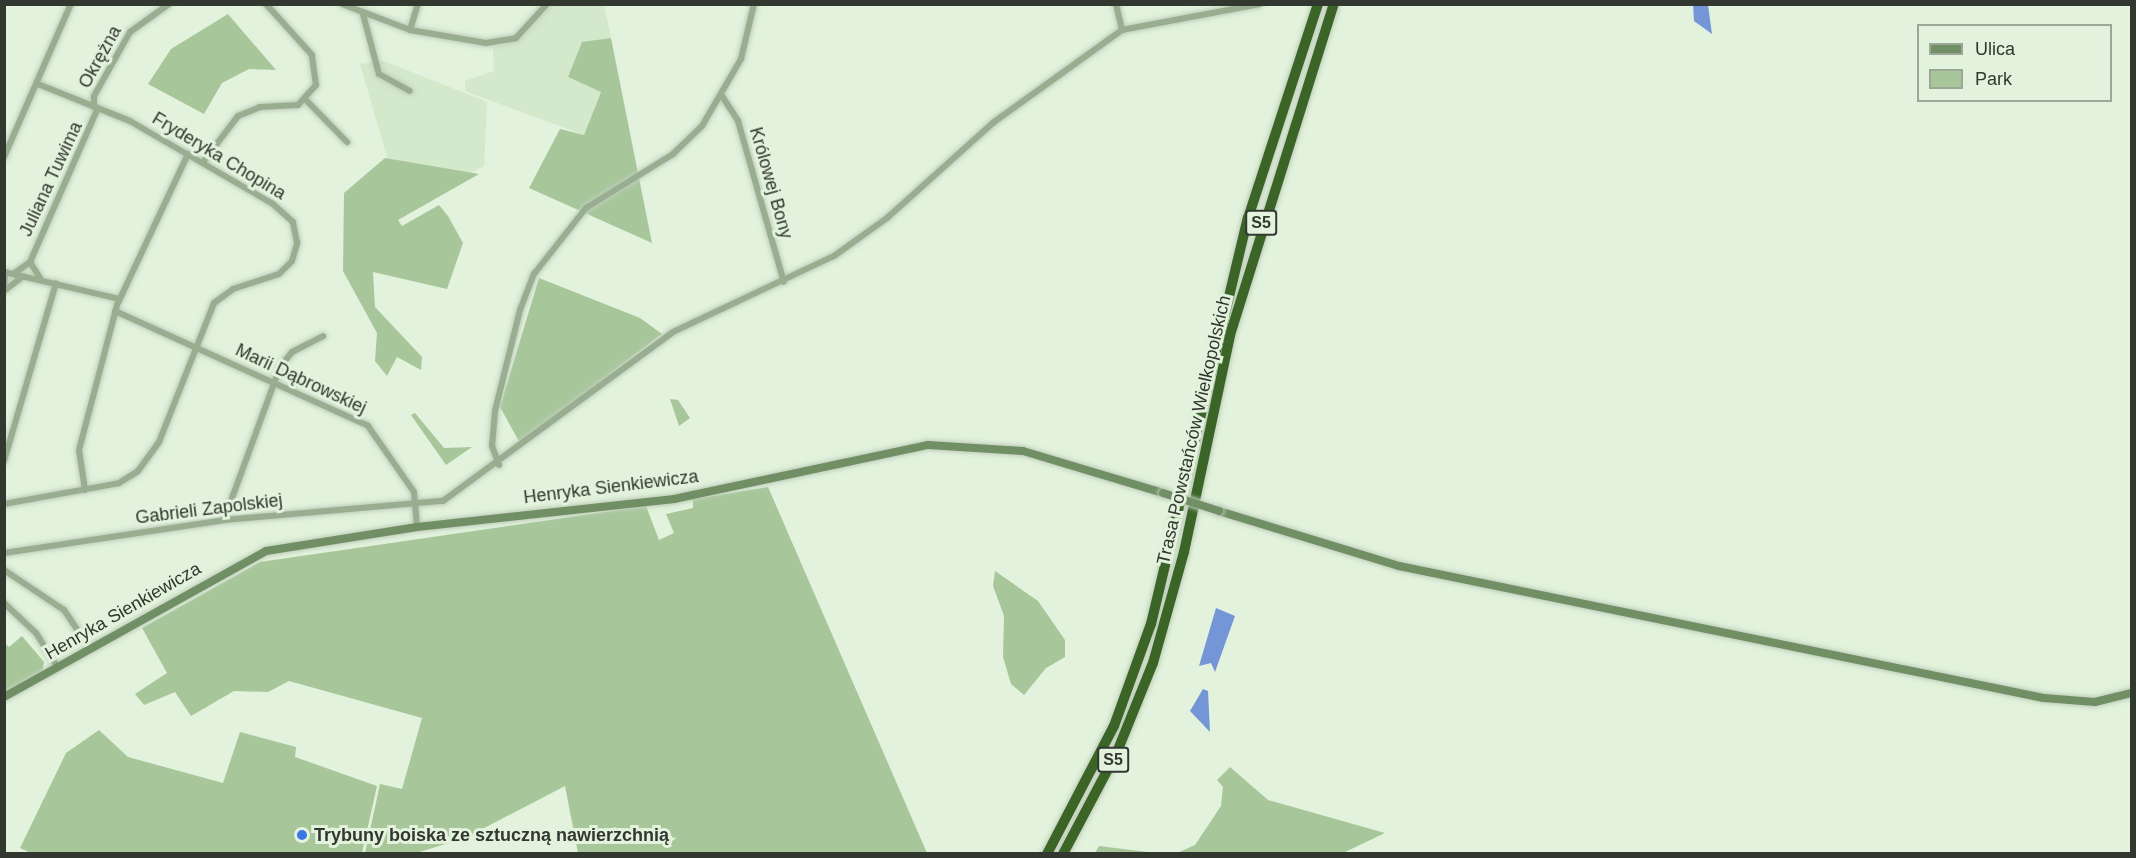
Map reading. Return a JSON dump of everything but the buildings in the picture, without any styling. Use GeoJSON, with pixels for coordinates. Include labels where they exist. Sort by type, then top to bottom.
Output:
{"type":"FeatureCollection","features":[{"type":"Feature","properties":{"kind":"highway","name":"Trasa Powstańców Wielkopolskich"},"geometry":{"type":"LineString","coordinates":[[1047,854],[1114,726],[1151,624],[1248,218],[1318,4]]}},
{"type":"Feature","properties":{"kind":"highway","name":"Trasa Powstańców Wielkopolskich"},"geometry":{"type":"LineString","coordinates":[[1063,854],[1117,752],[1153,663],[1184,552],[1238,303],[1334,4]]}},
{"type":"Feature","properties":{"kind":"street"},"geometry":{"type":"LineString","coordinates":[[4,157],[38,84],[71,4]]}},
{"type":"Feature","properties":{"kind":"street","name":"Okrężna"},"geometry":{"type":"LineString","coordinates":[[96,108],[94,96],[130,32],[169,4]]}},
{"type":"Feature","properties":{"kind":"street"},"geometry":{"type":"LineString","coordinates":[[203,162],[245,112],[306,100],[316,85],[315,60],[266,4]]}},
{"type":"Feature","properties":{"kind":"street"},"geometry":{"type":"LineString","coordinates":[[342,4],[363,14],[410,30],[465,42],[504,42],[522,34],[547,4]]}},
{"type":"Feature","properties":{"kind":"street"},"geometry":{"type":"LineString","coordinates":[[410,30],[418,4]]}},
{"type":"Feature","properties":{"kind":"street"},"geometry":{"type":"LineString","coordinates":[[499,465],[492,446],[495,411],[519,310],[538,267],[580,214],[673,154],[722,96],[741,59],[754,4]]}},
{"type":"Feature","properties":{"kind":"street"},"geometry":{"type":"LineString","coordinates":[[1116,4],[1122,30],[1260,4]]}},
{"type":"Feature","properties":{"kind":"street"},"geometry":{"type":"LineString","coordinates":[[363,14],[379,74],[410,91]]}},
{"type":"Feature","properties":{"kind":"street","name":"Gabrieli Zapolskiej"},"geometry":{"type":"LineString","coordinates":[[4,553],[224,520],[418,504],[455,496],[673,332],[784,282],[834,256],[887,218],[970,141],[1122,30]]}},
{"type":"Feature","properties":{"kind":"street","name":"Fryderyka Chopina"},"geometry":{"type":"LineString","coordinates":[[4,504],[119,483],[147,461],[214,303],[232,289],[279,274],[292,261],[297,240],[284,212],[203,162],[96,108],[38,84]]}},
{"type":"Feature","properties":{"kind":"street","name":"Królowej Bony"},"geometry":{"type":"LineString","coordinates":[[722,96],[738,120],[784,282]]}},
{"type":"Feature","properties":{"kind":"street"},"geometry":{"type":"LineString","coordinates":[[306,100],[347,142]]}},
{"type":"Feature","properties":{"kind":"street","name":"Juliana Tuwima"},"geometry":{"type":"LineString","coordinates":[[40,278],[30,271],[30,261],[96,108]]}},
{"type":"Feature","properties":{"kind":"street"},"geometry":{"type":"LineString","coordinates":[[85,490],[79,450],[115,311],[188,154]]}},
{"type":"Feature","properties":{"kind":"street","name":"Juliana Tuwima"},"geometry":{"type":"LineString","coordinates":[[13,274],[30,261]]}},
{"type":"Feature","properties":{"kind":"street"},"geometry":{"type":"LineString","coordinates":[[4,289],[5,272],[22,277],[40,278],[119,299]]}},
{"type":"Feature","properties":{"kind":"street"},"geometry":{"type":"LineString","coordinates":[[4,289],[22,277]]}},
{"type":"Feature","properties":{"kind":"street"},"geometry":{"type":"LineString","coordinates":[[4,460],[56,283]]}},
{"type":"Feature","properties":{"kind":"street","name":"Marii Dąbrowskiej"},"geometry":{"type":"LineString","coordinates":[[115,311],[368,426],[387,448],[418,504]]}},
{"type":"Feature","properties":{"kind":"street"},"geometry":{"type":"LineString","coordinates":[[224,520],[274,383],[292,352],[323,336]]}},
{"type":"Feature","properties":{"kind":"street","name":"Henryka Sienkiewicza"},"geometry":{"type":"LineString","coordinates":[[4,697],[266,551],[417,527],[674,499],[881,452],[947,444],[1023,451],[1315,542],[1493,586],[2044,698],[2094,702],[2132,693]]}},
{"type":"Feature","properties":{"kind":"street"},"geometry":{"type":"LineString","coordinates":[[417,527],[418,504]]}},
{"type":"Feature","properties":{"kind":"street"},"geometry":{"type":"LineString","coordinates":[[4,570],[64,610],[83,638]]}},
{"type":"Feature","properties":{"kind":"street"},"geometry":{"type":"LineString","coordinates":[[4,603],[36,633],[58,668]]}},
{"type":"Feature","properties":{"kind":"shaded area"},"geometry":{"type":"Polygon","coordinates":[[[552,5],[604,5],[611,38],[582,43],[568,77],[601,91],[584,135],[465,91],[465,81],[494,71],[493,47],[519,40],[552,5]]]}},
{"type":"Feature","properties":{"kind":"shaded area"},"geometry":{"type":"Polygon","coordinates":[[[384,61],[487,102],[484,166],[446,186],[392,174],[360,64],[384,61]]]}},
{"type":"Feature","properties":{"kind":"green space"},"geometry":{"type":"Polygon","coordinates":[[[228,14],[276,70],[249,69],[222,83],[204,114],[148,84],[171,49],[228,14]]]}},
{"type":"Feature","properties":{"kind":"green space"},"geometry":{"type":"Polygon","coordinates":[[[611,38],[652,243],[529,188],[560,129],[584,135],[601,92],[568,77],[582,42],[611,38]]]}},
{"type":"Feature","properties":{"kind":"green space"},"geometry":{"type":"Polygon","coordinates":[[[385,158],[479,174],[398,220],[402,226],[439,205],[448,216],[463,243],[447,289],[373,272],[375,307],[422,357],[421,370],[397,357],[387,376],[375,361],[377,333],[343,271],[344,193],[385,158]]]}},
{"type":"Feature","properties":{"kind":"green space"},"geometry":{"type":"Polygon","coordinates":[[[539,278],[640,318],[662,334],[520,443],[500,407],[539,278]]]}},
{"type":"Feature","properties":{"kind":"green space"},"geometry":{"type":"Polygon","coordinates":[[[670,399],[678,400],[690,418],[679,426],[670,399]]]}},
{"type":"Feature","properties":{"kind":"green space"},"geometry":{"type":"Polygon","coordinates":[[[415,413],[444,448],[472,447],[446,465],[411,415],[415,413]]]}},
{"type":"Feature","properties":{"kind":"green space"},"geometry":{"type":"Polygon","coordinates":[[[768,487],[927,853],[578,853],[565,786],[465,838],[416,853],[365,853],[380,784],[402,789],[422,718],[289,681],[268,692],[234,691],[191,716],[175,692],[144,705],[135,694],[167,673],[142,628],[260,562],[646,506],[659,540],[674,533],[666,514],[693,508],[693,499],[768,487]]]}},
{"type":"Feature","properties":{"kind":"green space"},"geometry":{"type":"Polygon","coordinates":[[[995,571],[1038,601],[1065,640],[1065,657],[1046,668],[1024,695],[1011,684],[1003,657],[1004,616],[993,586],[995,571]]]}},
{"type":"Feature","properties":{"kind":"green space"},"geometry":{"type":"Polygon","coordinates":[[[22,636],[44,662],[41,678],[5,693],[4,643],[9,647],[22,636]]]}},
{"type":"Feature","properties":{"kind":"green space"},"geometry":{"type":"Polygon","coordinates":[[[99,730],[128,757],[223,783],[240,732],[296,747],[295,757],[377,786],[362,853],[33,854],[20,848],[66,753],[99,730]]]}},
{"type":"Feature","properties":{"kind":"green space"},"geometry":{"type":"Polygon","coordinates":[[[1230,767],[1268,800],[1385,833],[1343,853],[1177,853],[1195,845],[1221,806],[1223,787],[1217,780],[1230,767]]]}},
{"type":"Feature","properties":{"kind":"green space"},"geometry":{"type":"Polygon","coordinates":[[[1099,846],[1156,853],[1095,853],[1099,846]]]}},
{"type":"Feature","properties":{"kind":"water"},"geometry":{"type":"Polygon","coordinates":[[[1693,4],[1708,5],[1712,34],[1694,21],[1693,4]]]}},
{"type":"Feature","properties":{"kind":"water"},"geometry":{"type":"Polygon","coordinates":[[[1216,608],[1235,616],[1215,672],[1211,663],[1199,666],[1216,608]]]}},
{"type":"Feature","properties":{"kind":"water"},"geometry":{"type":"Polygon","coordinates":[[[1203,689],[1208,691],[1210,732],[1190,711],[1203,689]]]}},
{"type":"Feature","properties":{"kind":"place","name":"Trybuny boiska ze sztuczną nawierzchnią"},"geometry":{"type":"Point","coordinates":[302,835]}}]}
